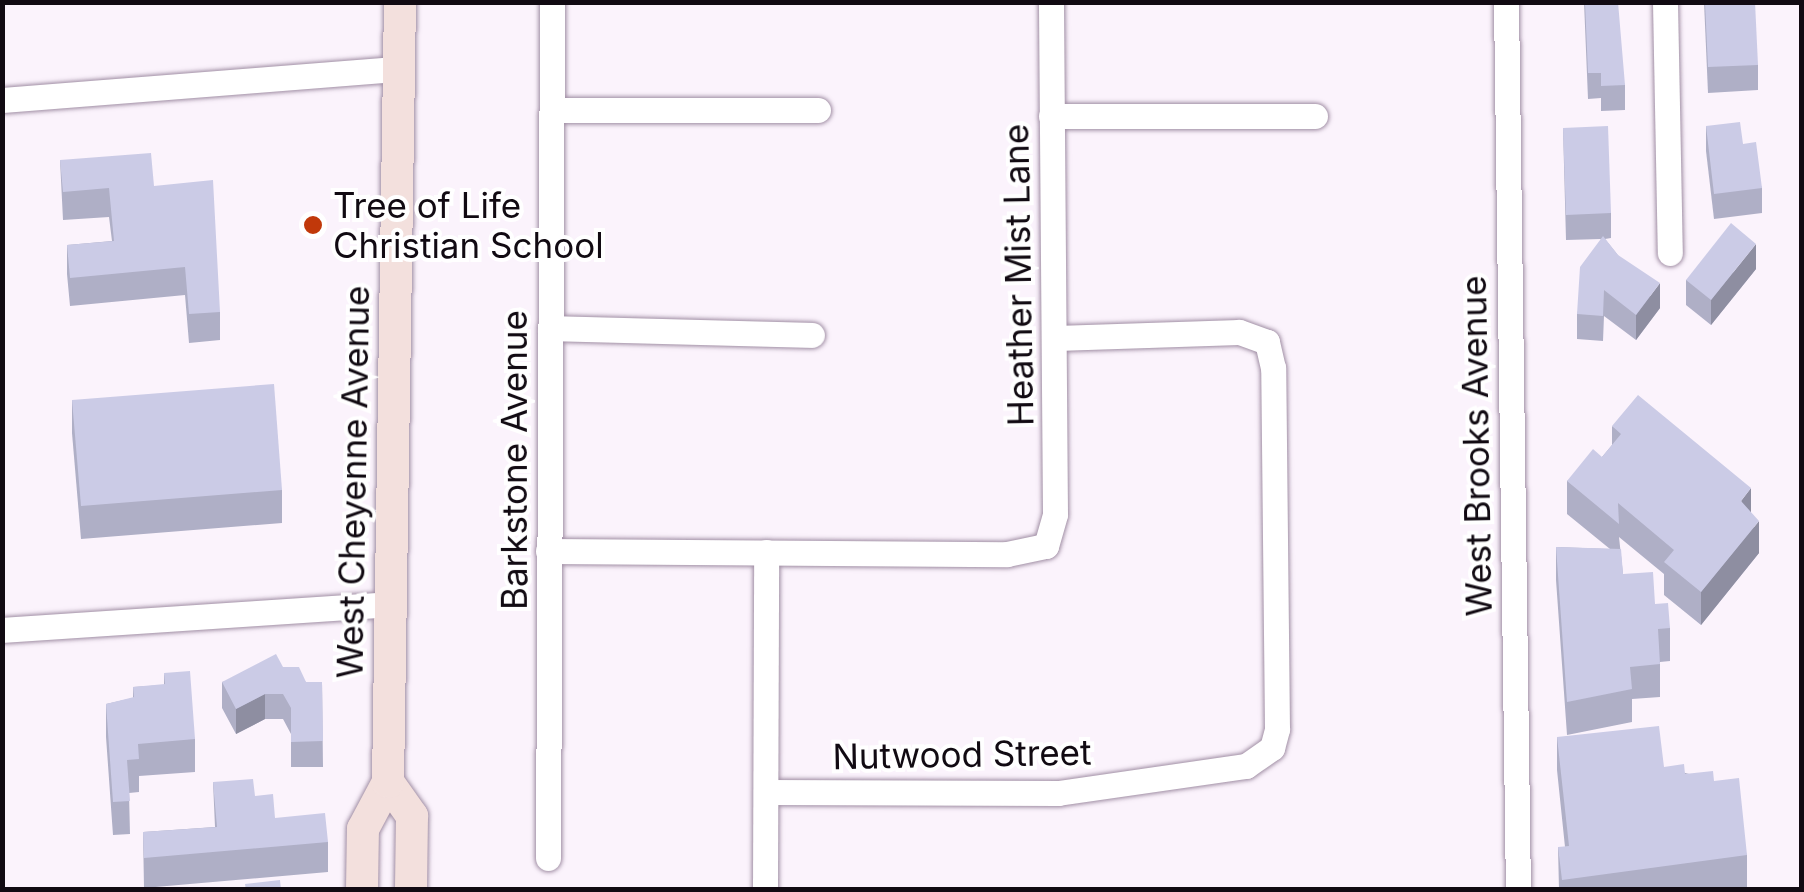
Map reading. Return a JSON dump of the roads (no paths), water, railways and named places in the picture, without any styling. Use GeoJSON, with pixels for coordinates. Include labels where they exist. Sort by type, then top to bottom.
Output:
{"type":"FeatureCollection","features":[{"type":"Feature","properties":{"kind":"main road","name":"West Cheyenne Avenue"},"geometry":{"type":"LineString","coordinates":[[362,890],[363,828],[388,782],[400,2]]}},
{"type":"Feature","properties":{"kind":"main road"},"geometry":{"type":"LineString","coordinates":[[388,782],[412,816],[411,890]]}},
{"type":"Feature","properties":{"kind":"street","name":"Barkstone Avenue"},"geometry":{"type":"LineString","coordinates":[[548,858],[552,2]]}},
{"type":"Feature","properties":{"kind":"street","name":"Heather Mist Lane"},"geometry":{"type":"LineString","coordinates":[[766,552],[1007,554],[1046,546],[1055,514],[1050,2]]}},
{"type":"Feature","properties":{"kind":"street","name":"West Brooks Avenue"},"geometry":{"type":"LineString","coordinates":[[1506,2],[1518,890]]}},
{"type":"Feature","properties":{"kind":"street"},"geometry":{"type":"LineString","coordinates":[[1666,2],[1670,253]]}},
{"type":"Feature","properties":{"kind":"street"},"geometry":{"type":"LineString","coordinates":[[2,100],[400,69]]}},
{"type":"Feature","properties":{"kind":"street"},"geometry":{"type":"LineString","coordinates":[[553,110],[818,110]]}},
{"type":"Feature","properties":{"kind":"street"},"geometry":{"type":"LineString","coordinates":[[1051,116],[1315,116]]}},
{"type":"Feature","properties":{"kind":"street"},"geometry":{"type":"LineString","coordinates":[[550,328],[812,335]]}},
{"type":"Feature","properties":{"kind":"street","name":"Nutwood Street"},"geometry":{"type":"LineString","coordinates":[[766,792],[1058,793],[1246,766],[1272,748],[1276,634],[1273,368],[1267,342],[1239,332],[1056,338]]}},
{"type":"Feature","properties":{"kind":"street"},"geometry":{"type":"LineString","coordinates":[[548,551],[766,552],[765,890]]}},
{"type":"Feature","properties":{"kind":"street"},"geometry":{"type":"LineString","coordinates":[[2,630],[391,604]]}},
{"type":"Feature","properties":{"kind":"place","name":"Tree of Life Christian School"},"geometry":{"type":"Point","coordinates":[313,225]}}]}
